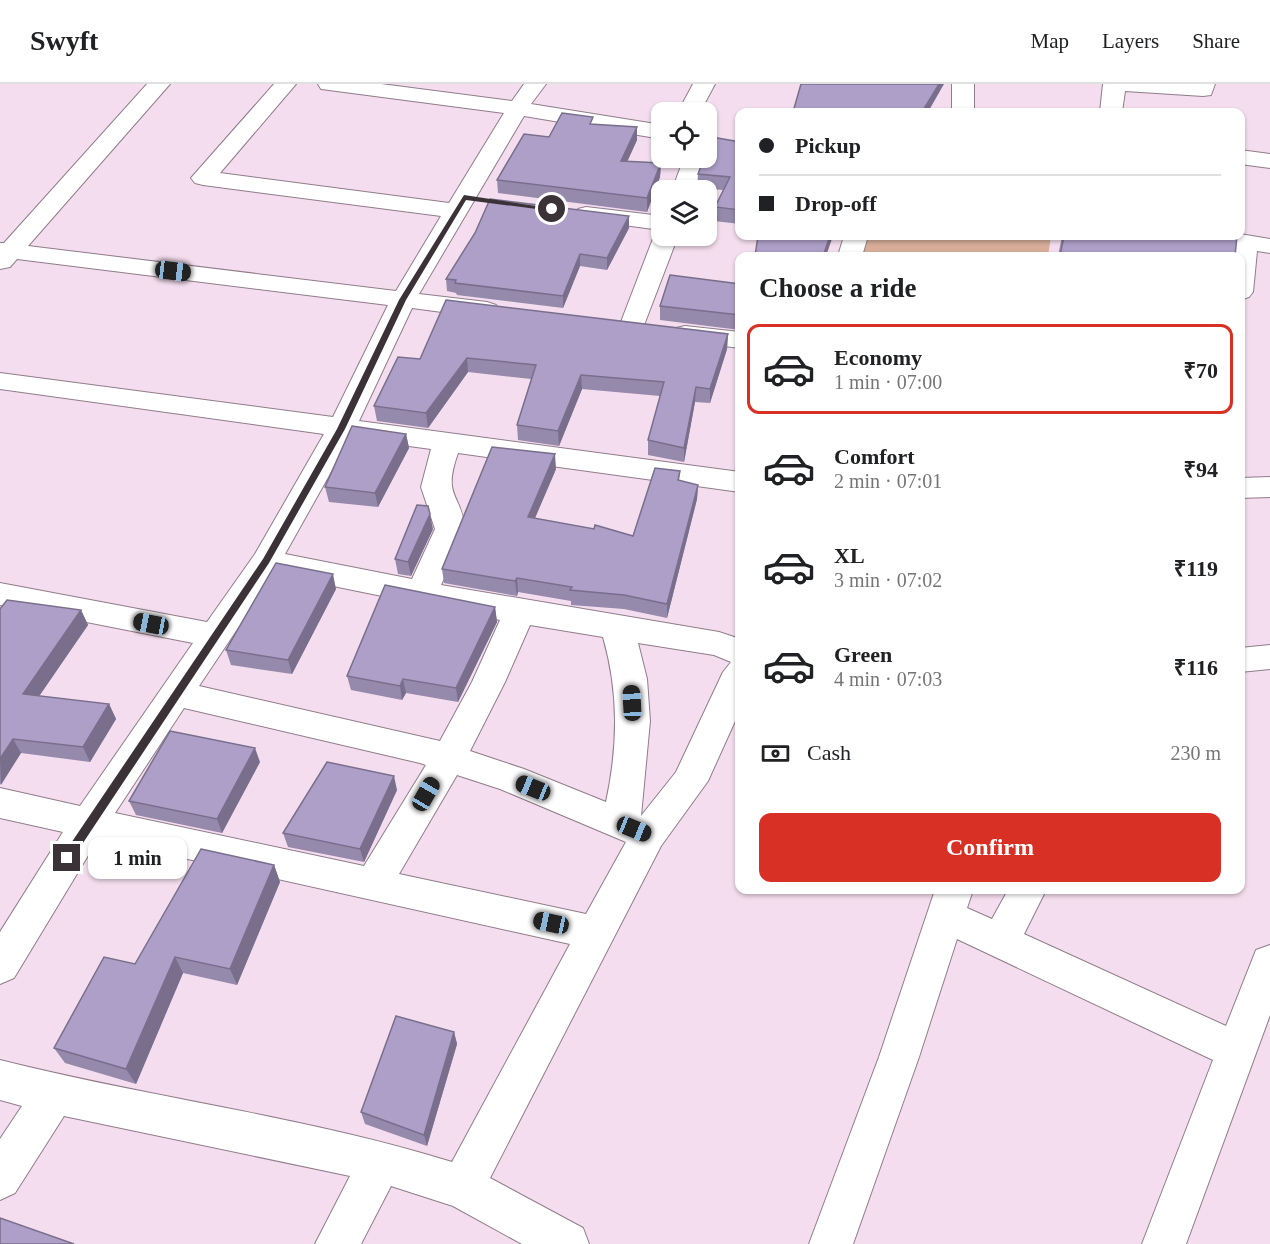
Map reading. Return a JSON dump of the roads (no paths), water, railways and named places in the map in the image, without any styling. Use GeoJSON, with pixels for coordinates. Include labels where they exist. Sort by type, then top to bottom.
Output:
{"type":"FeatureCollection","features":[{"type":"Feature","properties":{"kind":"street"},"geometry":{"type":"LineString","coordinates":[[4,255],[159,84]]}},
{"type":"Feature","properties":{"kind":"street"},"geometry":{"type":"LineString","coordinates":[[285,84],[204,178],[469,203]]}},
{"type":"Feature","properties":{"kind":"street"},"geometry":{"type":"LineString","coordinates":[[329,84],[517,109],[651,130]]}},
{"type":"Feature","properties":{"kind":"street"},"geometry":{"type":"LineString","coordinates":[[0,966],[89,822],[178,694],[266,561],[341,429],[403,300],[469,203],[517,109],[535,84]]}},
{"type":"Feature","properties":{"kind":"street"},"geometry":{"type":"LineString","coordinates":[[694,102],[704,84]]}},
{"type":"Feature","properties":{"kind":"street"},"geometry":{"type":"LineString","coordinates":[[963,84],[963,108]]}},
{"type":"Feature","properties":{"kind":"street"},"geometry":{"type":"LineString","coordinates":[[1112,108],[1114,84],[1203,90],[1204,84]]}},
{"type":"Feature","properties":{"kind":"street"},"geometry":{"type":"LineString","coordinates":[[1245,158],[1270,161]]}},
{"type":"Feature","properties":{"kind":"street"},"geometry":{"type":"LineString","coordinates":[[568,211],[651,222]]}},
{"type":"Feature","properties":{"kind":"street"},"geometry":{"type":"LineString","coordinates":[[1235,240],[1258,244],[1245,279]]}},
{"type":"Feature","properties":{"kind":"street"},"geometry":{"type":"LineString","coordinates":[[663,246],[640,328],[735,339]]}},
{"type":"Feature","properties":{"kind":"street"},"geometry":{"type":"LineString","coordinates":[[4,255],[506,313]]}},
{"type":"Feature","properties":{"kind":"street"},"geometry":{"type":"LineString","coordinates":[[0,381],[735,481]]}},
{"type":"Feature","properties":{"kind":"street"},"geometry":{"type":"LineString","coordinates":[[422,592],[450,529],[450,520],[436,488],[437,475],[447,443]]}},
{"type":"Feature","properties":{"kind":"street"},"geometry":{"type":"LineString","coordinates":[[1245,488],[1270,487]]}},
{"type":"Feature","properties":{"kind":"street"},"geometry":{"type":"LineString","coordinates":[[266,561],[519,611],[719,644],[735,651]]}},
{"type":"Feature","properties":{"kind":"street"},"geometry":{"type":"LineString","coordinates":[[0,594],[216,636]]}},
{"type":"Feature","properties":{"kind":"street"},"geometry":{"type":"LineString","coordinates":[[374,884],[489,685],[519,611]]}},
{"type":"Feature","properties":{"kind":"street"},"geometry":{"type":"LineString","coordinates":[[462,1188],[595,933],[634,829],[631,684],[617,627]]}},
{"type":"Feature","properties":{"kind":"street"},"geometry":{"type":"LineString","coordinates":[[1245,660],[1270,657]]}},
{"type":"Feature","properties":{"kind":"street"},"geometry":{"type":"LineString","coordinates":[[634,829],[690,782],[735,683]]}},
{"type":"Feature","properties":{"kind":"street"},"geometry":{"type":"LineString","coordinates":[[178,694],[421,749],[512,779],[634,829]]}},
{"type":"Feature","properties":{"kind":"street"},"geometry":{"type":"LineString","coordinates":[[0,803],[595,933]]}},
{"type":"Feature","properties":{"kind":"street"},"geometry":{"type":"LineString","coordinates":[[1001,941],[1025,894]]}},
{"type":"Feature","properties":{"kind":"street"},"geometry":{"type":"LineString","coordinates":[[831,1244],[899,1057],[950,903],[1001,941],[1236,1051]]}},
{"type":"Feature","properties":{"kind":"street"},"geometry":{"type":"LineString","coordinates":[[1164,1244],[1270,962]]}},
{"type":"Feature","properties":{"kind":"street"},"geometry":{"type":"LineString","coordinates":[[0,1080],[54,1094],[381,1161],[462,1188],[567,1244]]}},
{"type":"Feature","properties":{"kind":"street"},"geometry":{"type":"LineString","coordinates":[[0,1178],[54,1094]]}},
{"type":"Feature","properties":{"kind":"street"},"geometry":{"type":"LineString","coordinates":[[337,1244],[381,1161]]}}]}
